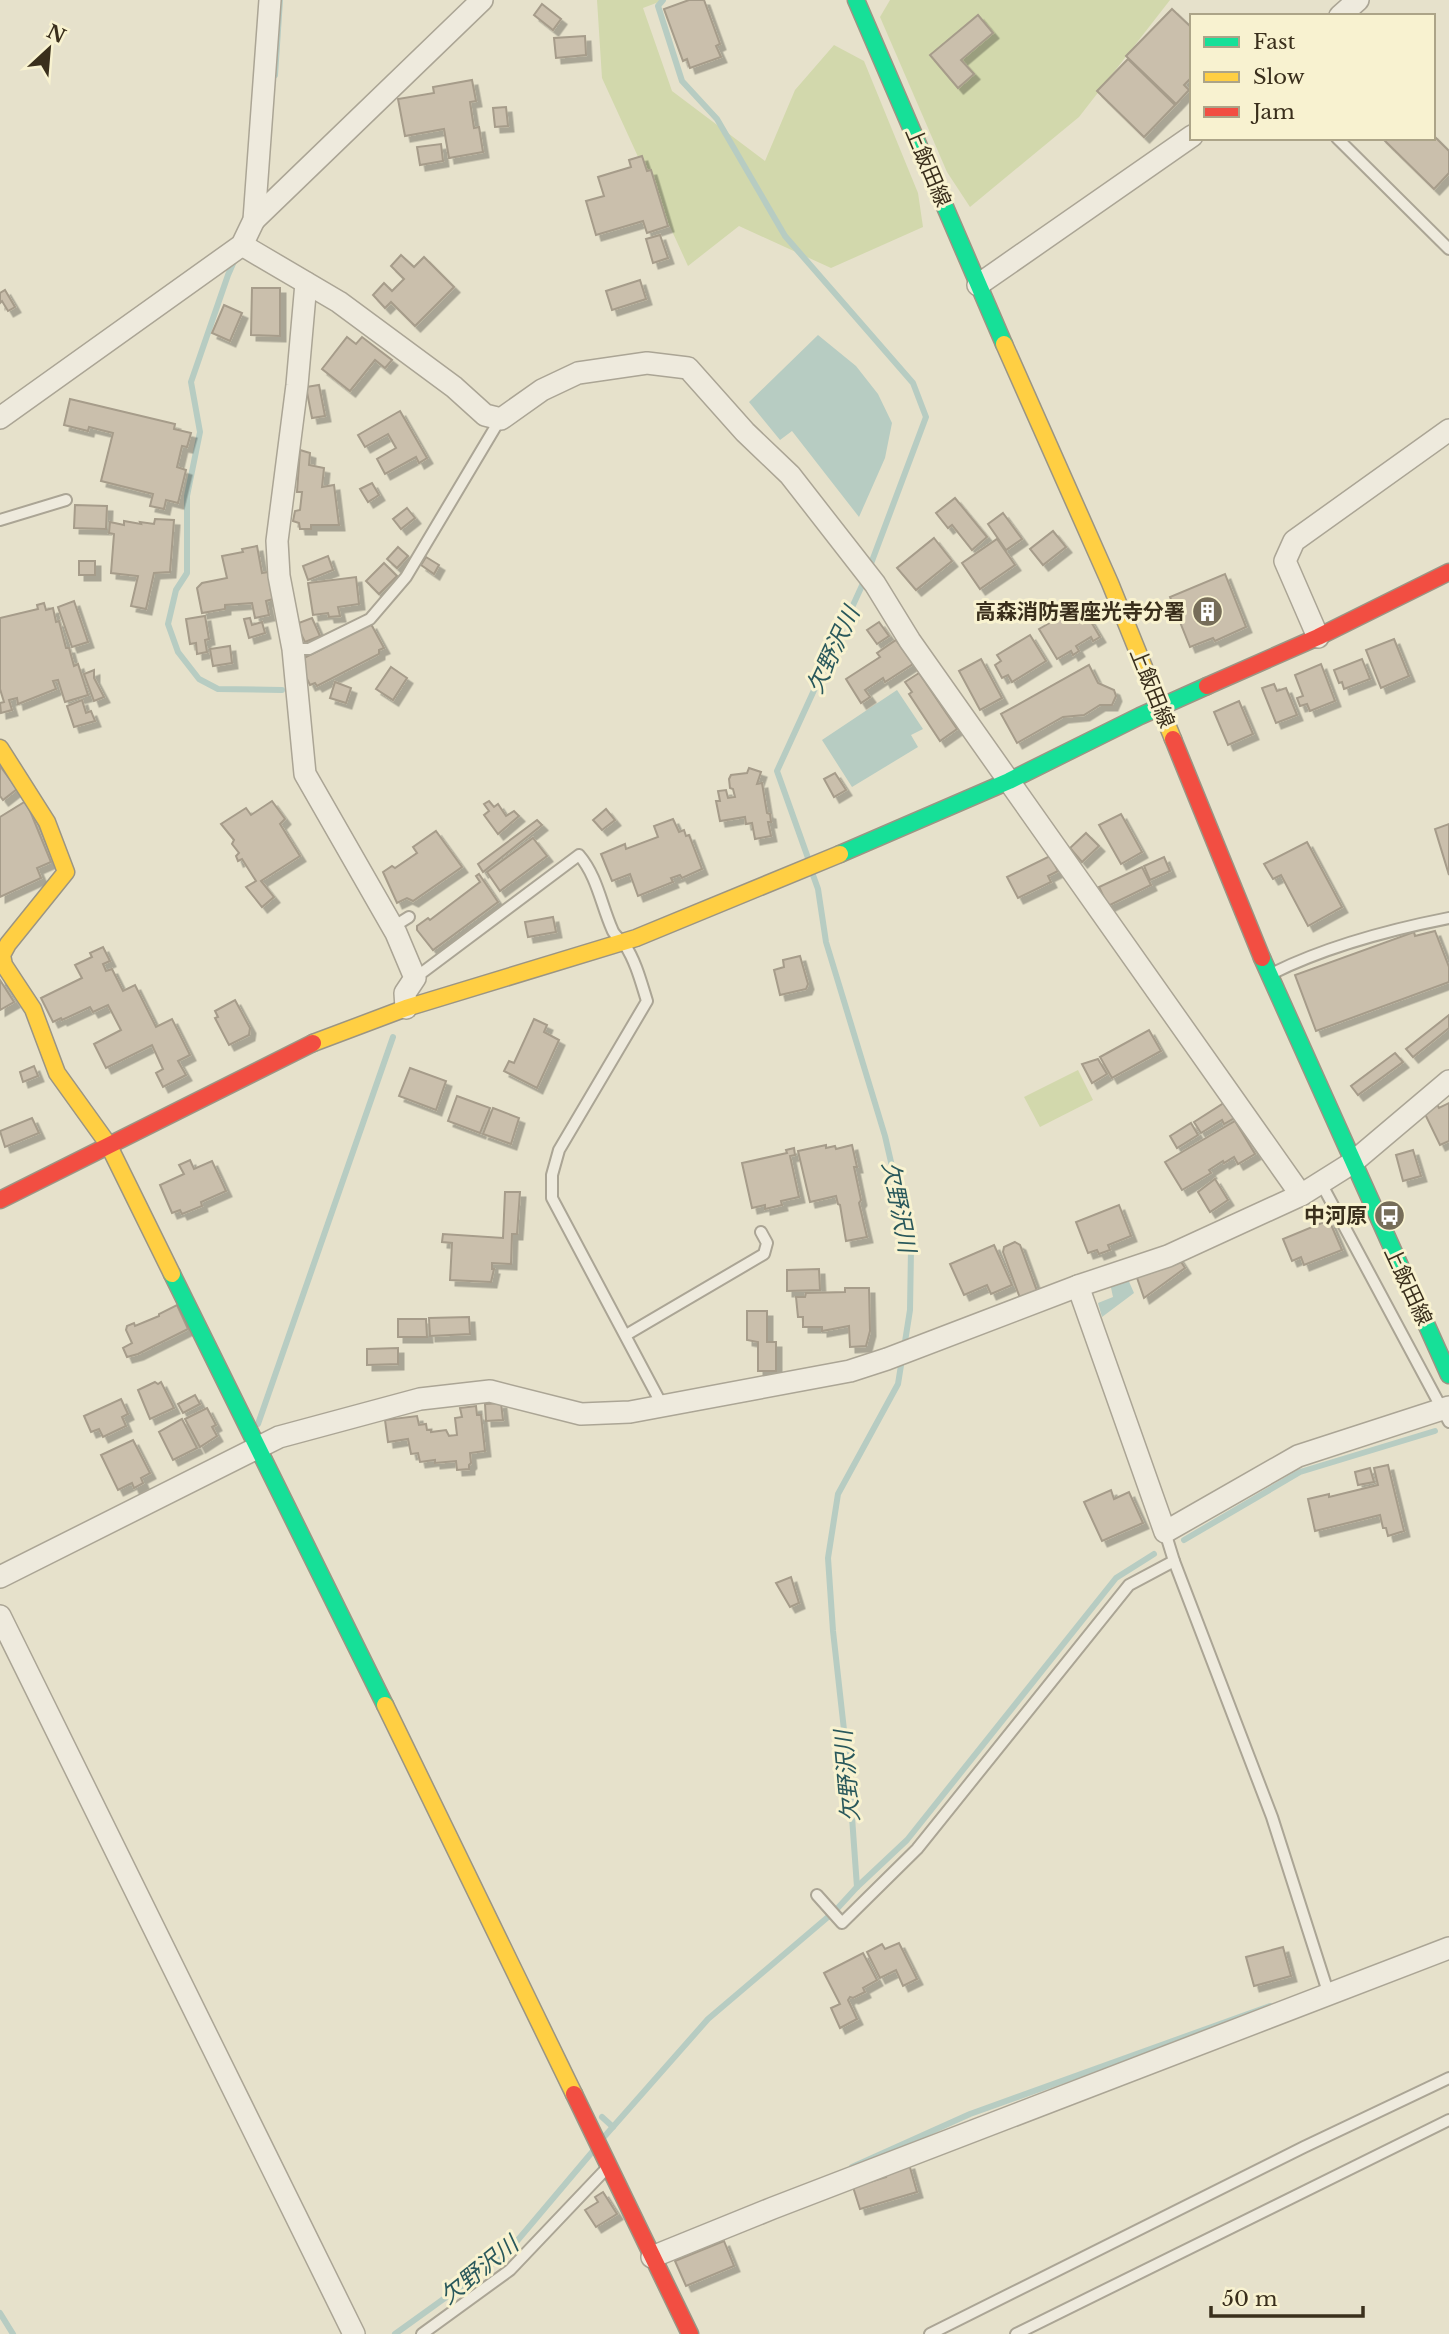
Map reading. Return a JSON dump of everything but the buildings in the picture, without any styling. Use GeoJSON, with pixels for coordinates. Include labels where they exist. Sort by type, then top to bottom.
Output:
{"type":"FeatureCollection","features":[{"type":"Feature","properties":{"kind":"street"},"geometry":{"type":"LineString","coordinates":[[0,418],[243,246],[254,220],[270,0]]}},
{"type":"Feature","properties":{"kind":"street"},"geometry":{"type":"LineString","coordinates":[[254,220],[482,0]]}},
{"type":"Feature","properties":{"kind":"street"},"geometry":{"type":"LineString","coordinates":[[1342,14],[1357,0]]}},
{"type":"Feature","properties":{"kind":"street","name":"上飯田線"},"geometry":{"type":"LineString","coordinates":[[863,3],[978,285],[1110,583],[1269,976],[1449,1375]]}},
{"type":"Feature","properties":{"kind":"street"},"geometry":{"type":"LineString","coordinates":[[978,285],[1190,137]]}},
{"type":"Feature","properties":{"kind":"street"},"geometry":{"type":"LineString","coordinates":[[243,246],[360,318],[454,387],[485,415],[502,419],[542,390],[578,373],[647,363],[688,368],[745,432],[790,475],[869,576],[910,641],[1301,1195]]}},
{"type":"Feature","properties":{"kind":"street"},"geometry":{"type":"LineString","coordinates":[[306,283],[278,541],[279,576],[293,649],[305,775],[401,922],[415,978],[405,993],[406,1008]]}},
{"type":"Feature","properties":{"kind":"street"},"geometry":{"type":"LineString","coordinates":[[1318,636],[1285,561],[1294,541],[1449,430]]}},
{"type":"Feature","properties":{"kind":"street"},"geometry":{"type":"LineString","coordinates":[[0,1200],[310,1044],[406,1008],[624,942],[793,874],[1009,781],[1161,706],[1318,636],[1449,572]]}},
{"type":"Feature","properties":{"kind":"street"},"geometry":{"type":"LineString","coordinates":[[0,748],[52,830],[66,872],[8,944],[2,956],[4,965],[33,1009],[57,1073],[108,1144],[690,2334]]}},
{"type":"Feature","properties":{"kind":"street"},"geometry":{"type":"LineString","coordinates":[[0,1577],[279,1437],[419,1399],[490,1391],[581,1414],[630,1412],[850,1371],[887,1359],[1078,1286],[1168,1255],[1301,1195],[1352,1163],[1449,1081]]}},
{"type":"Feature","properties":{"kind":"street"},"geometry":{"type":"LineString","coordinates":[[1078,1286],[1166,1532],[1298,1456],[1447,1413]]}},
{"type":"Feature","properties":{"kind":"street"},"geometry":{"type":"LineString","coordinates":[[0,1616],[354,2334]]}},
{"type":"Feature","properties":{"kind":"street"},"geometry":{"type":"LineString","coordinates":[[652,2257],[1449,1948]]}},
{"type":"Feature","properties":{"kind":"lane"},"geometry":{"type":"LineString","coordinates":[[1339,140],[1449,249]]}},
{"type":"Feature","properties":{"kind":"lane"},"geometry":{"type":"LineString","coordinates":[[293,649],[309,649],[370,619],[407,577],[496,426],[496,417]]}},
{"type":"Feature","properties":{"kind":"lane"},"geometry":{"type":"LineString","coordinates":[[0,520],[66,500]]}},
{"type":"Feature","properties":{"kind":"lane"},"geometry":{"type":"LineString","coordinates":[[415,978],[579,855],[595,881],[613,933],[624,942],[633,958],[647,1001],[559,1150],[552,1175],[552,1198],[662,1405]]}},
{"type":"Feature","properties":{"kind":"lane"},"geometry":{"type":"LineString","coordinates":[[1269,976],[1290,965],[1374,934],[1449,918]]}},
{"type":"Feature","properties":{"kind":"lane"},"geometry":{"type":"LineString","coordinates":[[1321,1183],[1447,1413]]}},
{"type":"Feature","properties":{"kind":"lane"},"geometry":{"type":"LineString","coordinates":[[626,1335],[764,1254],[767,1243],[761,1232]]}},
{"type":"Feature","properties":{"kind":"lane"},"geometry":{"type":"LineString","coordinates":[[1166,1532],[1174,1561],[1272,1816],[1329,1995]]}},
{"type":"Feature","properties":{"kind":"lane"},"geometry":{"type":"LineString","coordinates":[[821,1898],[842,1923],[917,1849],[1129,1585],[1174,1561]]}},
{"type":"Feature","properties":{"kind":"lane"},"geometry":{"type":"LineString","coordinates":[[930,2334],[1449,2078]]}},
{"type":"Feature","properties":{"kind":"lane"},"geometry":{"type":"LineString","coordinates":[[1016,2334],[1449,2120]]}},
{"type":"Feature","properties":{"kind":"lane"},"geometry":{"type":"LineString","coordinates":[[422,2334],[510,2270],[606,2162]]}},
{"type":"Feature","properties":{"kind":"green space"},"geometry":{"type":"Polygon","coordinates":[[[597,0],[664,0],[643,8],[672,91],[765,161],[795,90],[834,45],[864,61],[918,193],[923,227],[831,268],[739,226],[688,266],[602,78],[597,0]]]}},
{"type":"Feature","properties":{"kind":"green space"},"geometry":{"type":"Polygon","coordinates":[[[890,0],[1170,0],[1079,117],[970,207],[947,172],[880,17],[890,0]]]}},
{"type":"Feature","properties":{"kind":"green space"},"geometry":{"type":"Polygon","coordinates":[[[1078,1070],[1093,1100],[1040,1127],[1024,1097],[1078,1070]]]}},
{"type":"Feature","properties":{"kind":"shaded area"},"geometry":{"type":"Polygon","coordinates":[[[818,335],[856,366],[878,394],[892,423],[885,458],[859,517],[792,431],[780,440],[749,402],[818,335]]]}},
{"type":"Feature","properties":{"kind":"shaded area"},"geometry":{"type":"Polygon","coordinates":[[[897,690],[923,729],[911,735],[918,747],[852,787],[822,740],[897,690]]]}},
{"type":"Feature","properties":{"kind":"shaded area"},"geometry":{"type":"Polygon","coordinates":[[[1127,1277],[1134,1293],[1102,1317],[1098,1303],[1113,1297],[1110,1283],[1127,1277]]]}},
{"type":"Feature","properties":{"kind":"waterway"},"geometry":{"type":"LineString","coordinates":[[275,75],[280,0]]}},
{"type":"Feature","properties":{"kind":"waterway","name":"欠野沢川"},"geometry":{"type":"LineString","coordinates":[[663,0],[658,6],[682,81],[717,119],[785,236],[913,383],[926,417],[869,569]]}},
{"type":"Feature","properties":{"kind":"waterway"},"geometry":{"type":"LineString","coordinates":[[235,259],[191,382],[200,432],[187,496],[187,573],[176,590],[168,624],[178,652],[199,679],[218,689],[282,690]]}},
{"type":"Feature","properties":{"kind":"waterway","name":"欠野沢川"},"geometry":{"type":"LineString","coordinates":[[808,858],[777,771],[865,579]]}},
{"type":"Feature","properties":{"kind":"waterway","name":"欠野沢川"},"geometry":{"type":"LineString","coordinates":[[813,875],[818,889],[826,942],[885,1136],[911,1249],[910,1310],[904,1348]]}},
{"type":"Feature","properties":{"kind":"waterway"},"geometry":{"type":"LineString","coordinates":[[258,1424],[393,1037]]}},
{"type":"Feature","properties":{"kind":"waterway","name":"欠野沢川"},"geometry":{"type":"LineString","coordinates":[[604,2137],[708,2019],[835,1911],[857,1887],[828,1558],[838,1494],[898,1384],[902,1359]]}},
{"type":"Feature","properties":{"kind":"waterway"},"geometry":{"type":"LineString","coordinates":[[1184,1540],[1300,1472],[1435,1431]]}},
{"type":"Feature","properties":{"kind":"waterway"},"geometry":{"type":"LineString","coordinates":[[857,1887],[907,1840],[1116,1578],[1154,1554]]}},
{"type":"Feature","properties":{"kind":"waterway"},"geometry":{"type":"LineString","coordinates":[[852,2167],[970,2114],[1270,2006]]}},
{"type":"Feature","properties":{"kind":"waterway"},"geometry":{"type":"LineString","coordinates":[[602,2117],[613,2127]]}},
{"type":"Feature","properties":{"kind":"waterway","name":"欠野沢川"},"geometry":{"type":"LineString","coordinates":[[395,2334],[506,2254],[593,2151]]}},
{"type":"Feature","properties":{"kind":"waterway"},"geometry":{"type":"LineString","coordinates":[[0,2313],[13,2334]]}},
{"type":"Feature","properties":{"kind":"traffic: fast"},"geometry":{"type":"LineString","coordinates":[[856,0],[1004,344]]}},
{"type":"Feature","properties":{"kind":"traffic: fast"},"geometry":{"type":"LineString","coordinates":[[840,854],[1009,781],[1207,686]]}},
{"type":"Feature","properties":{"kind":"traffic: fast"},"geometry":{"type":"LineString","coordinates":[[1262,958],[1449,1375]]}},
{"type":"Feature","properties":{"kind":"traffic: fast"},"geometry":{"type":"LineString","coordinates":[[172,1274],[385,1705]]}},
{"type":"Feature","properties":{"kind":"traffic: slow"},"geometry":{"type":"LineString","coordinates":[[1004,344],[1110,583],[1173,739]]}},
{"type":"Feature","properties":{"kind":"traffic: slow"},"geometry":{"type":"LineString","coordinates":[[0,748],[47,822],[66,872],[8,944],[2,955],[4,965],[33,1009],[57,1073],[108,1144],[172,1274]]}},
{"type":"Feature","properties":{"kind":"traffic: slow"},"geometry":{"type":"LineString","coordinates":[[313,1043],[406,1008],[636,938],[840,854]]}},
{"type":"Feature","properties":{"kind":"traffic: slow"},"geometry":{"type":"LineString","coordinates":[[385,1705],[574,2094]]}},
{"type":"Feature","properties":{"kind":"traffic: jam"},"geometry":{"type":"LineString","coordinates":[[1207,686],[1318,637],[1449,572]]}},
{"type":"Feature","properties":{"kind":"traffic: jam"},"geometry":{"type":"LineString","coordinates":[[1173,739],[1262,958]]}},
{"type":"Feature","properties":{"kind":"traffic: jam"},"geometry":{"type":"LineString","coordinates":[[0,1200],[313,1043]]}},
{"type":"Feature","properties":{"kind":"traffic: jam"},"geometry":{"type":"LineString","coordinates":[[574,2094],[690,2334]]}},
{"type":"Feature","properties":{"kind":"place","name":"高森消防署座光寺分署"},"geometry":{"type":"Point","coordinates":[1208,612]}},
{"type":"Feature","properties":{"kind":"place","name":"中河原"},"geometry":{"type":"Point","coordinates":[1390,1216]}}]}
